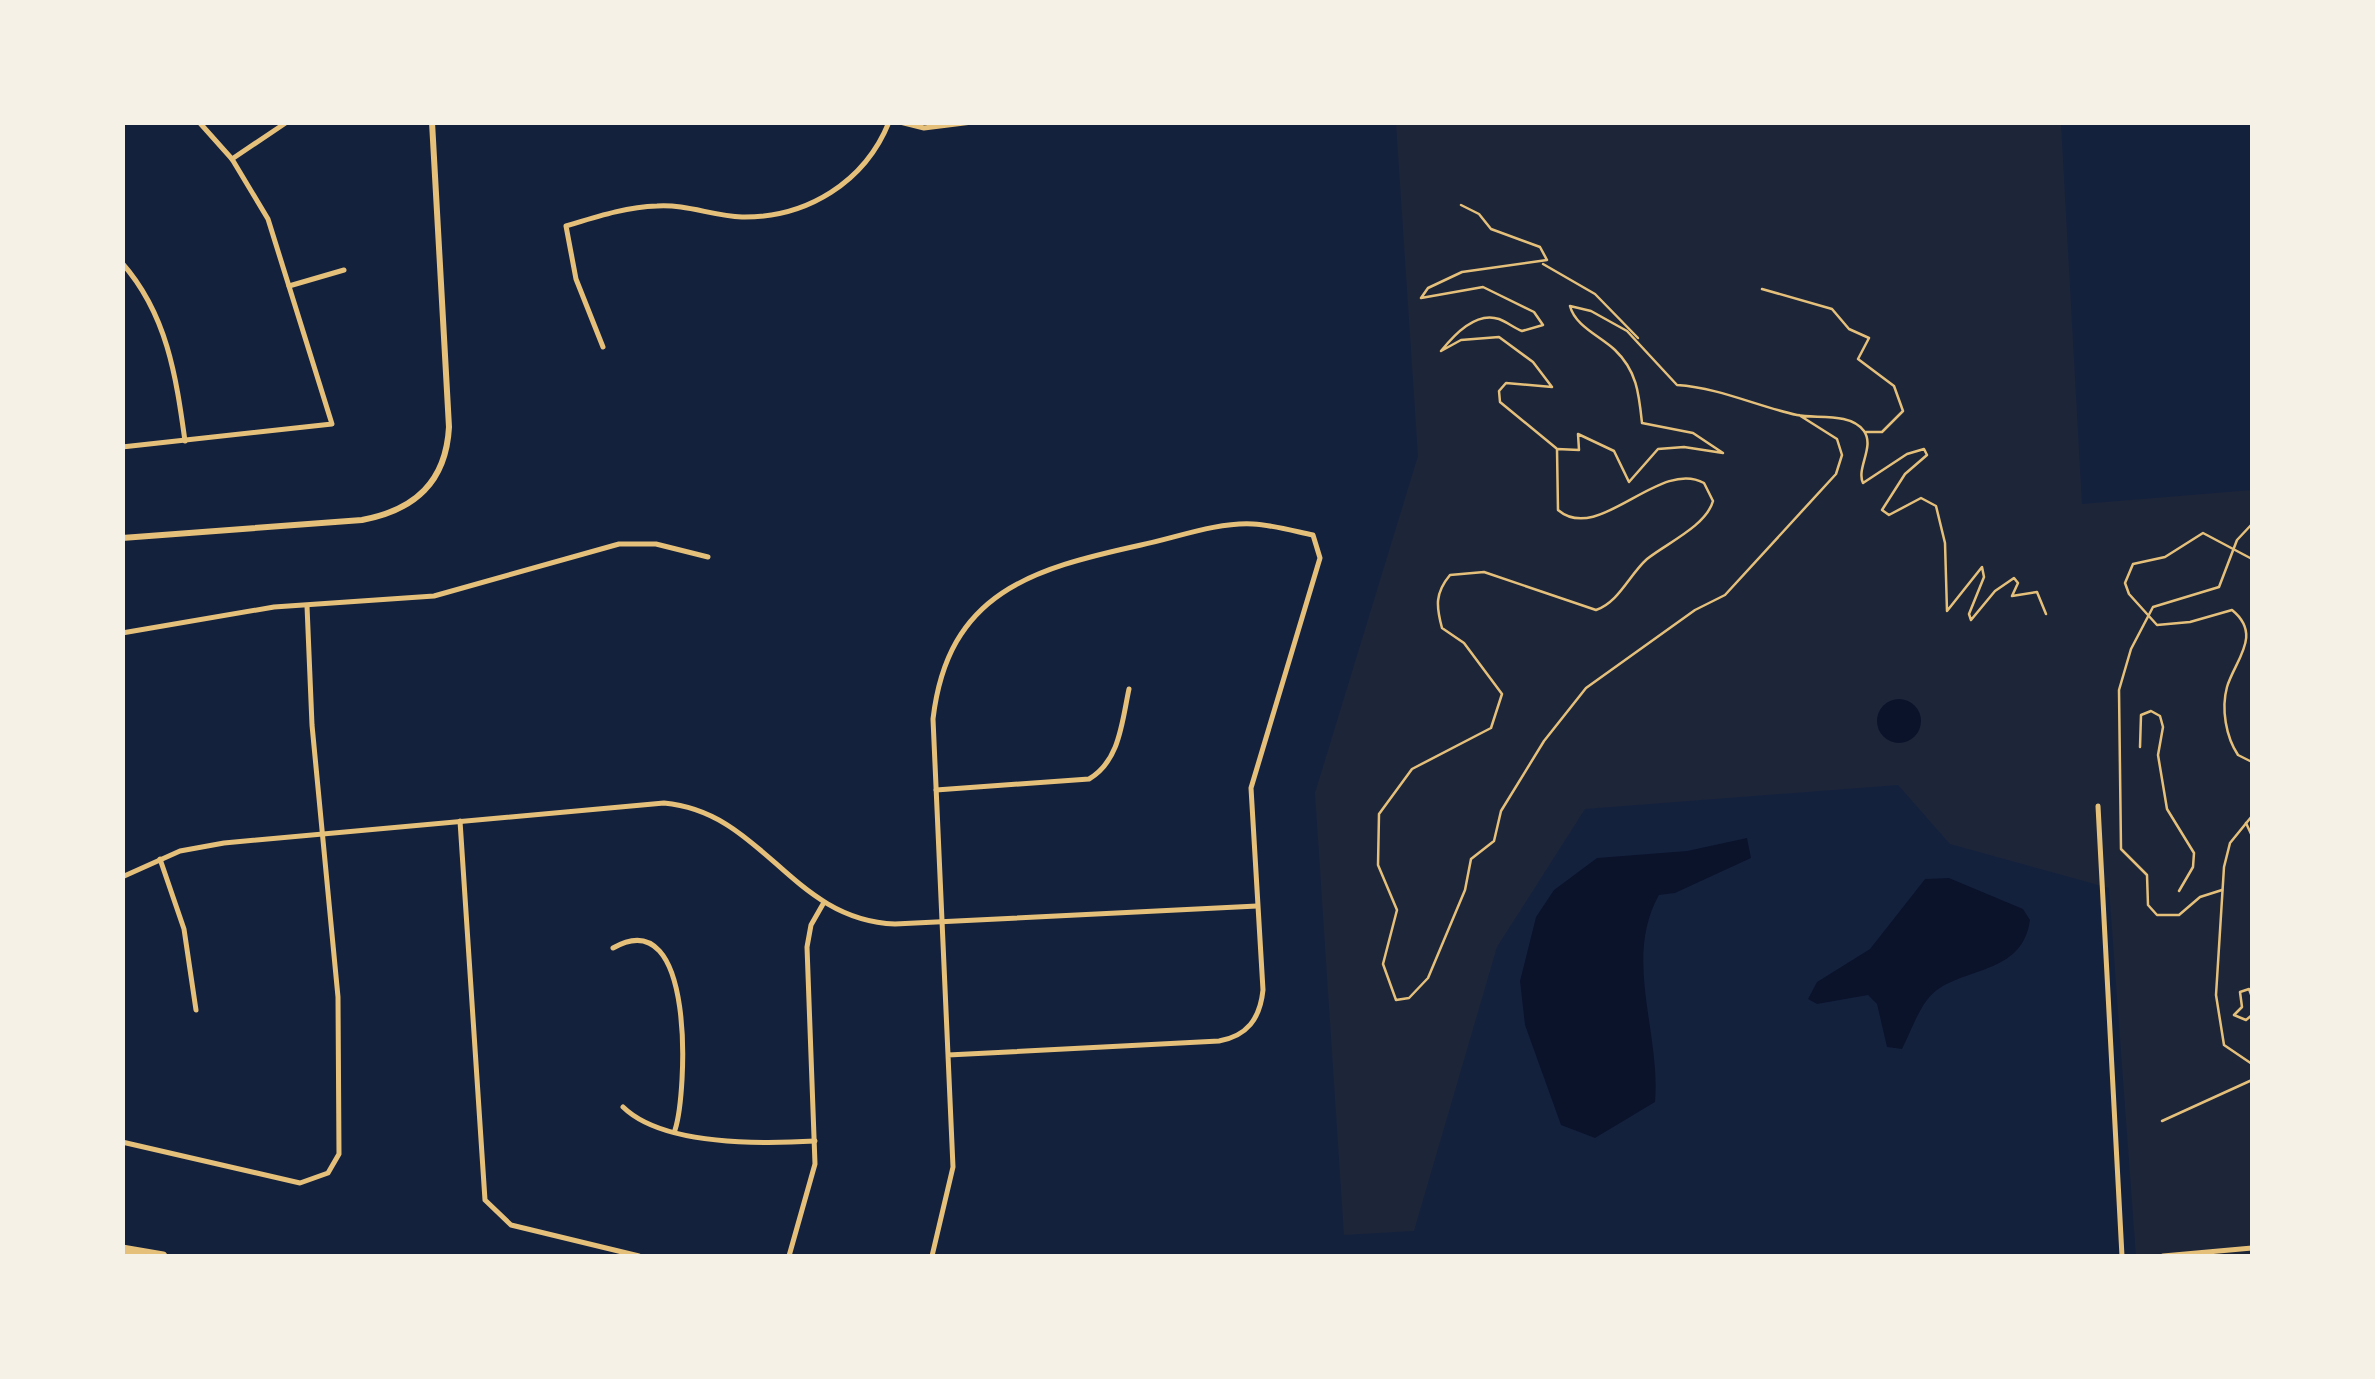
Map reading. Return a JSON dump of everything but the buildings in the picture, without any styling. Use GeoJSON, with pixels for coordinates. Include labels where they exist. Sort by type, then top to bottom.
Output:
{"type":"FeatureCollection","features":[{"type":"Feature","properties":{"kind":"highway"},"geometry":{"type":"LineString","coordinates":[[122,1248],[163,1256]]}},
{"type":"Feature","properties":{"kind":"street"},"geometry":{"type":"LineString","coordinates":[[122,447],[332,424],[268,219],[232,159],[199,122]]}},
{"type":"Feature","properties":{"kind":"street"},"geometry":{"type":"LineString","coordinates":[[232,159],[287,122]]}},
{"type":"Feature","properties":{"kind":"street"},"geometry":{"type":"LineString","coordinates":[[122,538],[362,520],[399,510],[432,484],[448,451],[449,427],[432,122]]}},
{"type":"Feature","properties":{"kind":"street"},"geometry":{"type":"LineString","coordinates":[[603,347],[576,279],[566,226],[657,206],[741,217],[806,204],[849,182],[868,164],[888,122]]}},
{"type":"Feature","properties":{"kind":"street"},"geometry":{"type":"LineString","coordinates":[[900,122],[924,128],[972,122]]}},
{"type":"Feature","properties":{"kind":"street"},"geometry":{"type":"LineString","coordinates":[[122,263],[154,311],[169,346],[185,441]]}},
{"type":"Feature","properties":{"kind":"street"},"geometry":{"type":"LineString","coordinates":[[289,286],[344,270]]}},
{"type":"Feature","properties":{"kind":"street"},"geometry":{"type":"LineString","coordinates":[[932,1256],[952,1182],[933,719],[946,661],[974,617],[1007,587],[1054,565],[1244,524],[1313,535],[1320,558],[1252,781],[1262,1005],[1256,1019],[1240,1034],[1218,1041],[948,1055]]}},
{"type":"Feature","properties":{"kind":"street"},"geometry":{"type":"LineString","coordinates":[[122,633],[256,609],[434,596],[619,544],[656,544],[708,557]]}},
{"type":"Feature","properties":{"kind":"street"},"geometry":{"type":"LineString","coordinates":[[122,1142],[286,1182],[315,1181],[333,1168],[341,1147],[341,1057],[307,606]]}},
{"type":"Feature","properties":{"kind":"street"},"geometry":{"type":"LineString","coordinates":[[935,790],[1089,780],[1102,771],[1114,751],[1129,689]]}},
{"type":"Feature","properties":{"kind":"street"},"geometry":{"type":"LineString","coordinates":[[122,878],[160,858],[195,847],[649,804],[694,808],[741,832],[822,904],[866,922],[941,922],[1257,906]]}},
{"type":"Feature","properties":{"kind":"street"},"geometry":{"type":"LineString","coordinates":[[2098,806],[2122,1256]]}},
{"type":"Feature","properties":{"kind":"street"},"geometry":{"type":"LineString","coordinates":[[460,821],[485,1200],[511,1225],[639,1256]]}},
{"type":"Feature","properties":{"kind":"street"},"geometry":{"type":"LineString","coordinates":[[160,858],[184,929],[196,1010]]}},
{"type":"Feature","properties":{"kind":"street"},"geometry":{"type":"LineString","coordinates":[[789,1256],[814,1172],[808,947],[809,932],[822,904]]}},
{"type":"Feature","properties":{"kind":"street"},"geometry":{"type":"LineString","coordinates":[[614,948],[626,942],[647,944],[660,950],[672,966],[682,1099],[675,1130]]}},
{"type":"Feature","properties":{"kind":"street"},"geometry":{"type":"LineString","coordinates":[[624,1107],[641,1120],[675,1130],[750,1144],[815,1141]]}},
{"type":"Feature","properties":{"kind":"street"},"geometry":{"type":"LineString","coordinates":[[2163,1256],[2252,1248]]}},
{"type":"Feature","properties":{"kind":"path"},"geometry":{"type":"LineString","coordinates":[[1461,205],[1480,214],[1491,229],[1540,247],[1547,257],[1542,264]]}},
{"type":"Feature","properties":{"kind":"path"},"geometry":{"type":"LineString","coordinates":[[1557,450],[1556,504],[1562,515],[1605,512],[1634,502],[1653,485],[1683,478],[1696,479],[1708,488],[1711,509],[1649,558],[1613,600],[1596,610],[1484,572],[1450,575],[1440,587],[1436,602],[1442,628],[1464,643],[1502,694],[1491,728],[1412,769],[1379,814],[1378,865],[1397,910],[1383,964],[1396,1000],[1409,998],[1428,978],[1465,890],[1470,859],[1494,842],[1501,811],[1544,742],[1586,688],[1695,610],[1725,595],[1836,474],[1842,456],[1837,439],[1798,415],[1712,388],[1677,384],[1642,342],[1595,294],[1542,264],[1521,261],[1462,272],[1421,296],[1483,287],[1539,316],[1543,328],[1527,332],[1499,319],[1476,320],[1442,350],[1461,340],[1499,337],[1533,362],[1552,387],[1506,384],[1499,390],[1500,402],[1557,450],[1579,450],[1578,434],[1595,438],[1614,450],[1630,482],[1658,450],[1684,447],[1723,453],[1694,433],[1642,423],[1639,387],[1633,374],[1618,352],[1576,318],[1570,306],[1591,311],[1642,342]]}},
{"type":"Feature","properties":{"kind":"path"},"geometry":{"type":"LineString","coordinates":[[1762,289],[1832,309],[1849,329],[1869,338],[1858,359],[1894,386],[1903,411],[1882,432],[1865,432],[1834,417],[1798,415]]}},
{"type":"Feature","properties":{"kind":"path"},"geometry":{"type":"LineString","coordinates":[[1865,432],[1860,474],[1863,482],[1907,454],[1921,448],[1926,451],[1882,510],[1889,515],[1922,498],[1936,506],[1945,543],[1947,612],[1982,567],[1984,577],[1969,619],[1974,619],[1995,590],[2014,578],[2018,583],[2012,596],[2037,592],[2046,614]]}},
{"type":"Feature","properties":{"kind":"path"},"geometry":{"type":"LineString","coordinates":[[2222,890],[2200,897],[2179,915],[2157,915],[2148,905],[2147,875],[2121,849],[2119,690],[2131,649],[2148,614],[2164,602],[2218,587],[2241,534],[2252,524]]}},
{"type":"Feature","properties":{"kind":"path"},"geometry":{"type":"LineString","coordinates":[[2252,559],[2204,533],[2165,556],[2133,564],[2124,582],[2128,594],[2157,625],[2171,626],[2223,611],[2238,615],[2246,644],[2245,656],[2226,690],[2226,727],[2238,755],[2252,762]]}},
{"type":"Feature","properties":{"kind":"path"},"geometry":{"type":"LineString","coordinates":[[2140,747],[2141,715],[2151,710],[2160,716],[2163,727],[2158,755],[2167,810],[2174,828],[2194,853],[2193,867],[2178,891]]}},
{"type":"Feature","properties":{"kind":"path"},"geometry":{"type":"LineString","coordinates":[[2252,816],[2230,843],[2222,890],[2219,1033],[2234,1056],[2252,1064]]}},
{"type":"Feature","properties":{"kind":"path"},"geometry":{"type":"LineString","coordinates":[[2246,822],[2252,836]]}},
{"type":"Feature","properties":{"kind":"path"},"geometry":{"type":"LineString","coordinates":[[2252,900],[2252,917]]}},
{"type":"Feature","properties":{"kind":"path"},"geometry":{"type":"LineString","coordinates":[[2252,997],[2249,989],[2240,992],[2242,1007],[2234,1015],[2246,1020],[2252,1015]]}},
{"type":"Feature","properties":{"kind":"path"},"geometry":{"type":"LineString","coordinates":[[2162,1122],[2252,1080]]}},
{"type":"Feature","properties":{"kind":"shaded area"},"geometry":{"type":"Polygon","coordinates":[[[1396,123],[2061,123],[2082,504],[2252,490],[2252,1256],[2136,1256],[2109,888],[1950,844],[1898,785],[1585,809],[1497,947],[1414,1231],[1344,1235],[1315,793],[1418,456],[1396,123]]]}},
{"type":"Feature","properties":{"kind":"shaded area"},"geometry":{"type":"Polygon","coordinates":[[[1899,699],[1914,706],[1921,721],[1914,736],[1899,743],[1884,736],[1877,721],[1884,706],[1899,699]]]}},
{"type":"Feature","properties":{"kind":"shaded area"},"geometry":{"type":"Polygon","coordinates":[[[1747,838],[1751,858],[1675,893],[1659,895],[1649,919],[1643,970],[1655,1102],[1595,1138],[1561,1125],[1525,1025],[1520,981],[1536,917],[1554,890],[1597,858],[1687,851],[1747,838]]]}},
{"type":"Feature","properties":{"kind":"shaded area"},"geometry":{"type":"Polygon","coordinates":[[[1949,878],[2023,909],[2030,920],[2018,949],[2007,958],[1933,993],[1902,1049],[1887,1047],[1877,1004],[1868,995],[1817,1004],[1808,999],[1817,982],[1870,949],[1925,879],[1949,878]]]}}]}
